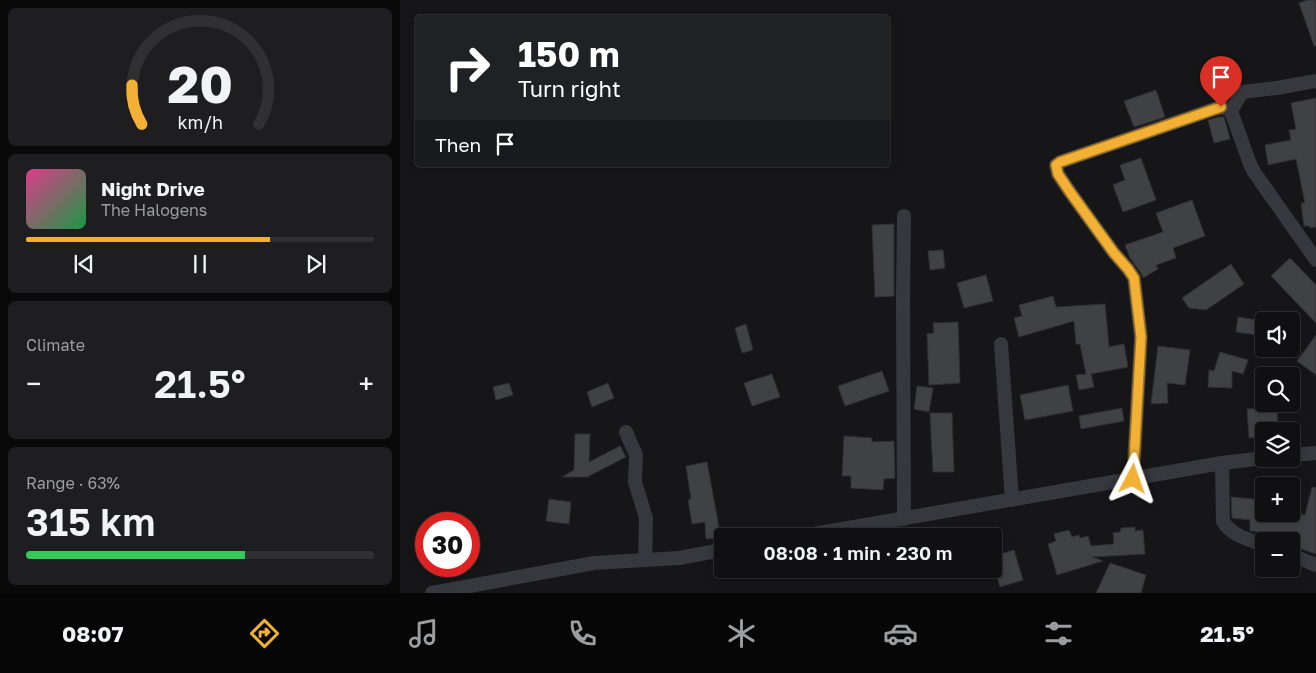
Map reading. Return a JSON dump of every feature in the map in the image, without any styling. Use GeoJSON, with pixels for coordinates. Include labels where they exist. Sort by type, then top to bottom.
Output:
{"type":"FeatureCollection","features":[{"type":"Feature","properties":{"kind":"street"},"geometry":{"type":"LineString","coordinates":[[1231,112],[1242,92],[1316,81]]}},
{"type":"Feature","properties":{"kind":"street"},"geometry":{"type":"LineString","coordinates":[[1133,479],[1141,337],[1134,278],[1070,192],[1058,174],[1056,165],[1060,162],[1221,107],[1227,108],[1231,112],[1254,172],[1316,260]]}},
{"type":"Feature","properties":{"kind":"street"},"geometry":{"type":"LineString","coordinates":[[904,216],[904,519]]}},
{"type":"Feature","properties":{"kind":"street"},"geometry":{"type":"LineString","coordinates":[[1001,344],[1012,500]]}},
{"type":"Feature","properties":{"kind":"street"},"geometry":{"type":"LineString","coordinates":[[626,432],[636,455],[635,482],[646,518],[645,560]]}},
{"type":"Feature","properties":{"kind":"street"},"geometry":{"type":"LineString","coordinates":[[1300,454],[1316,453]]}},
{"type":"Feature","properties":{"kind":"street"},"geometry":{"type":"LineString","coordinates":[[850,528],[1222,463],[1255,459]]}},
{"type":"Feature","properties":{"kind":"street"},"geometry":{"type":"LineString","coordinates":[[1222,463],[1223,520],[1231,531],[1255,541]]}},
{"type":"Feature","properties":{"kind":"street"},"geometry":{"type":"LineString","coordinates":[[432,593],[594,563],[678,558],[714,551]]}},
{"type":"Feature","properties":{"kind":"street"},"geometry":{"type":"LineString","coordinates":[[1300,559],[1316,565]]}},
{"type":"Feature","properties":{"kind":"building"},"geometry":{"type":"Polygon","coordinates":[[[1307,0],[1316,0],[1316,46],[1314,46],[1299,3],[1307,0]]]}},
{"type":"Feature","properties":{"kind":"building"},"geometry":{"type":"Polygon","coordinates":[[[1156,90],[1165,117],[1134,127],[1124,101],[1156,90]]]}},
{"type":"Feature","properties":{"kind":"building"},"geometry":{"type":"Polygon","coordinates":[[[1316,98],[1316,227],[1310,228],[1310,226],[1304,226],[1301,203],[1305,203],[1296,159],[1268,165],[1265,145],[1291,140],[1289,130],[1296,129],[1291,103],[1316,98]]]}},
{"type":"Feature","properties":{"kind":"building"},"geometry":{"type":"Polygon","coordinates":[[[1224,117],[1230,139],[1214,143],[1208,120],[1224,117]]]}},
{"type":"Feature","properties":{"kind":"building"},"geometry":{"type":"Polygon","coordinates":[[[1141,158],[1156,200],[1123,212],[1113,185],[1125,180],[1120,165],[1141,158]]]}},
{"type":"Feature","properties":{"kind":"building"},"geometry":{"type":"Polygon","coordinates":[[[1192,200],[1205,236],[1173,248],[1176,258],[1156,265],[1158,269],[1143,278],[1130,258],[1125,245],[1163,232],[1156,213],[1192,200]]]}},
{"type":"Feature","properties":{"kind":"building"},"geometry":{"type":"Polygon","coordinates":[[[894,224],[894,296],[875,297],[872,225],[894,224]]]}},
{"type":"Feature","properties":{"kind":"building"},"geometry":{"type":"Polygon","coordinates":[[[943,250],[945,268],[930,270],[928,251],[943,250]]]}},
{"type":"Feature","properties":{"kind":"building"},"geometry":{"type":"Polygon","coordinates":[[[1290,258],[1316,285],[1316,323],[1271,276],[1290,258]]]}},
{"type":"Feature","properties":{"kind":"building"},"geometry":{"type":"Polygon","coordinates":[[[1231,264],[1244,284],[1206,310],[1189,308],[1182,298],[1231,264]]]}},
{"type":"Feature","properties":{"kind":"building"},"geometry":{"type":"Polygon","coordinates":[[[986,275],[993,301],[964,308],[957,283],[986,275]]]}},
{"type":"Feature","properties":{"kind":"building"},"geometry":{"type":"Polygon","coordinates":[[[1053,296],[1056,307],[1105,304],[1109,347],[1124,344],[1128,367],[1091,374],[1094,387],[1079,390],[1076,375],[1086,374],[1080,344],[1076,344],[1074,321],[1019,337],[1014,318],[1022,316],[1019,305],[1053,296]]]}},
{"type":"Feature","properties":{"kind":"building"},"geometry":{"type":"Polygon","coordinates":[[[1238,317],[1255,320],[1255,335],[1236,332],[1238,317]]]}},
{"type":"Feature","properties":{"kind":"building"},"geometry":{"type":"Polygon","coordinates":[[[958,322],[960,383],[929,385],[927,334],[934,333],[933,323],[958,322]]]}},
{"type":"Feature","properties":{"kind":"building"},"geometry":{"type":"Polygon","coordinates":[[[746,324],[753,350],[742,353],[735,328],[746,324]]]}},
{"type":"Feature","properties":{"kind":"building"},"geometry":{"type":"Polygon","coordinates":[[[1316,335],[1316,375],[1297,361],[1316,335]]]}},
{"type":"Feature","properties":{"kind":"building"},"geometry":{"type":"Polygon","coordinates":[[[1158,346],[1190,350],[1185,385],[1167,383],[1168,403],[1151,404],[1158,346]]]}},
{"type":"Feature","properties":{"kind":"building"},"geometry":{"type":"Polygon","coordinates":[[[1220,352],[1248,360],[1243,374],[1232,371],[1232,388],[1208,387],[1209,370],[1214,371],[1220,352]]]}},
{"type":"Feature","properties":{"kind":"building"},"geometry":{"type":"Polygon","coordinates":[[[882,371],[889,391],[845,406],[838,386],[882,371]]]}},
{"type":"Feature","properties":{"kind":"building"},"geometry":{"type":"Polygon","coordinates":[[[772,374],[780,397],[752,406],[744,383],[772,374]]]}},
{"type":"Feature","properties":{"kind":"building"},"geometry":{"type":"Polygon","coordinates":[[[509,383],[513,395],[496,400],[493,387],[509,383]]]}},
{"type":"Feature","properties":{"kind":"building"},"geometry":{"type":"Polygon","coordinates":[[[608,383],[614,398],[592,407],[587,392],[608,383]]]}},
{"type":"Feature","properties":{"kind":"building"},"geometry":{"type":"Polygon","coordinates":[[[1068,385],[1073,411],[1025,420],[1020,395],[1068,385]]]}},
{"type":"Feature","properties":{"kind":"building"},"geometry":{"type":"Polygon","coordinates":[[[917,386],[933,388],[929,412],[914,409],[917,386]]]}},
{"type":"Feature","properties":{"kind":"building"},"geometry":{"type":"Polygon","coordinates":[[[1122,408],[1124,421],[1081,429],[1079,416],[1122,408]]]}},
{"type":"Feature","properties":{"kind":"building"},"geometry":{"type":"Polygon","coordinates":[[[1247,409],[1255,409],[1255,412],[1277,412],[1278,422],[1255,422],[1255,438],[1249,438],[1247,409]]]}},
{"type":"Feature","properties":{"kind":"building"},"geometry":{"type":"Polygon","coordinates":[[[930,413],[952,413],[954,472],[933,472],[930,413]]]}},
{"type":"Feature","properties":{"kind":"building"},"geometry":{"type":"Polygon","coordinates":[[[575,434],[590,434],[589,462],[620,446],[626,457],[589,477],[562,477],[574,470],[575,434]]]}},
{"type":"Feature","properties":{"kind":"building"},"geometry":{"type":"Polygon","coordinates":[[[844,436],[872,438],[872,442],[894,441],[895,478],[884,479],[883,490],[851,488],[851,476],[842,476],[844,436]]]}},
{"type":"Feature","properties":{"kind":"building"},"geometry":{"type":"Polygon","coordinates":[[[707,462],[719,528],[714,528],[714,538],[706,539],[705,522],[692,524],[688,500],[691,499],[686,466],[707,462]]]}},
{"type":"Feature","properties":{"kind":"building"},"geometry":{"type":"Polygon","coordinates":[[[1312,487],[1316,488],[1316,554],[1300,549],[1300,532],[1250,531],[1250,520],[1232,518],[1231,497],[1255,499],[1255,522],[1300,522],[1300,514],[1305,515],[1312,487]]]}},
{"type":"Feature","properties":{"kind":"building"},"geometry":{"type":"Polygon","coordinates":[[[549,499],[571,502],[569,524],[546,521],[549,499]]]}},
{"type":"Feature","properties":{"kind":"building"},"geometry":{"type":"Polygon","coordinates":[[[1135,527],[1135,531],[1143,530],[1145,554],[1092,557],[1103,561],[1057,575],[1048,544],[1056,541],[1054,534],[1069,530],[1072,537],[1079,535],[1080,538],[1088,536],[1091,546],[1114,544],[1113,533],[1120,532],[1121,528],[1135,527]]]}},
{"type":"Feature","properties":{"kind":"building"},"geometry":{"type":"Polygon","coordinates":[[[1014,550],[1023,580],[1000,587],[997,578],[1002,578],[1002,554],[1014,550]]]}},
{"type":"Feature","properties":{"kind":"building"},"geometry":{"type":"Polygon","coordinates":[[[1110,563],[1146,575],[1141,593],[1096,593],[1110,563]]]}},
{"type":"Feature","properties":{"kind":"route"},"geometry":{"type":"LineString","coordinates":[[1133,479],[1141,337],[1134,278],[1070,192],[1058,174],[1056,165],[1060,162],[1221,107]]}}]}
